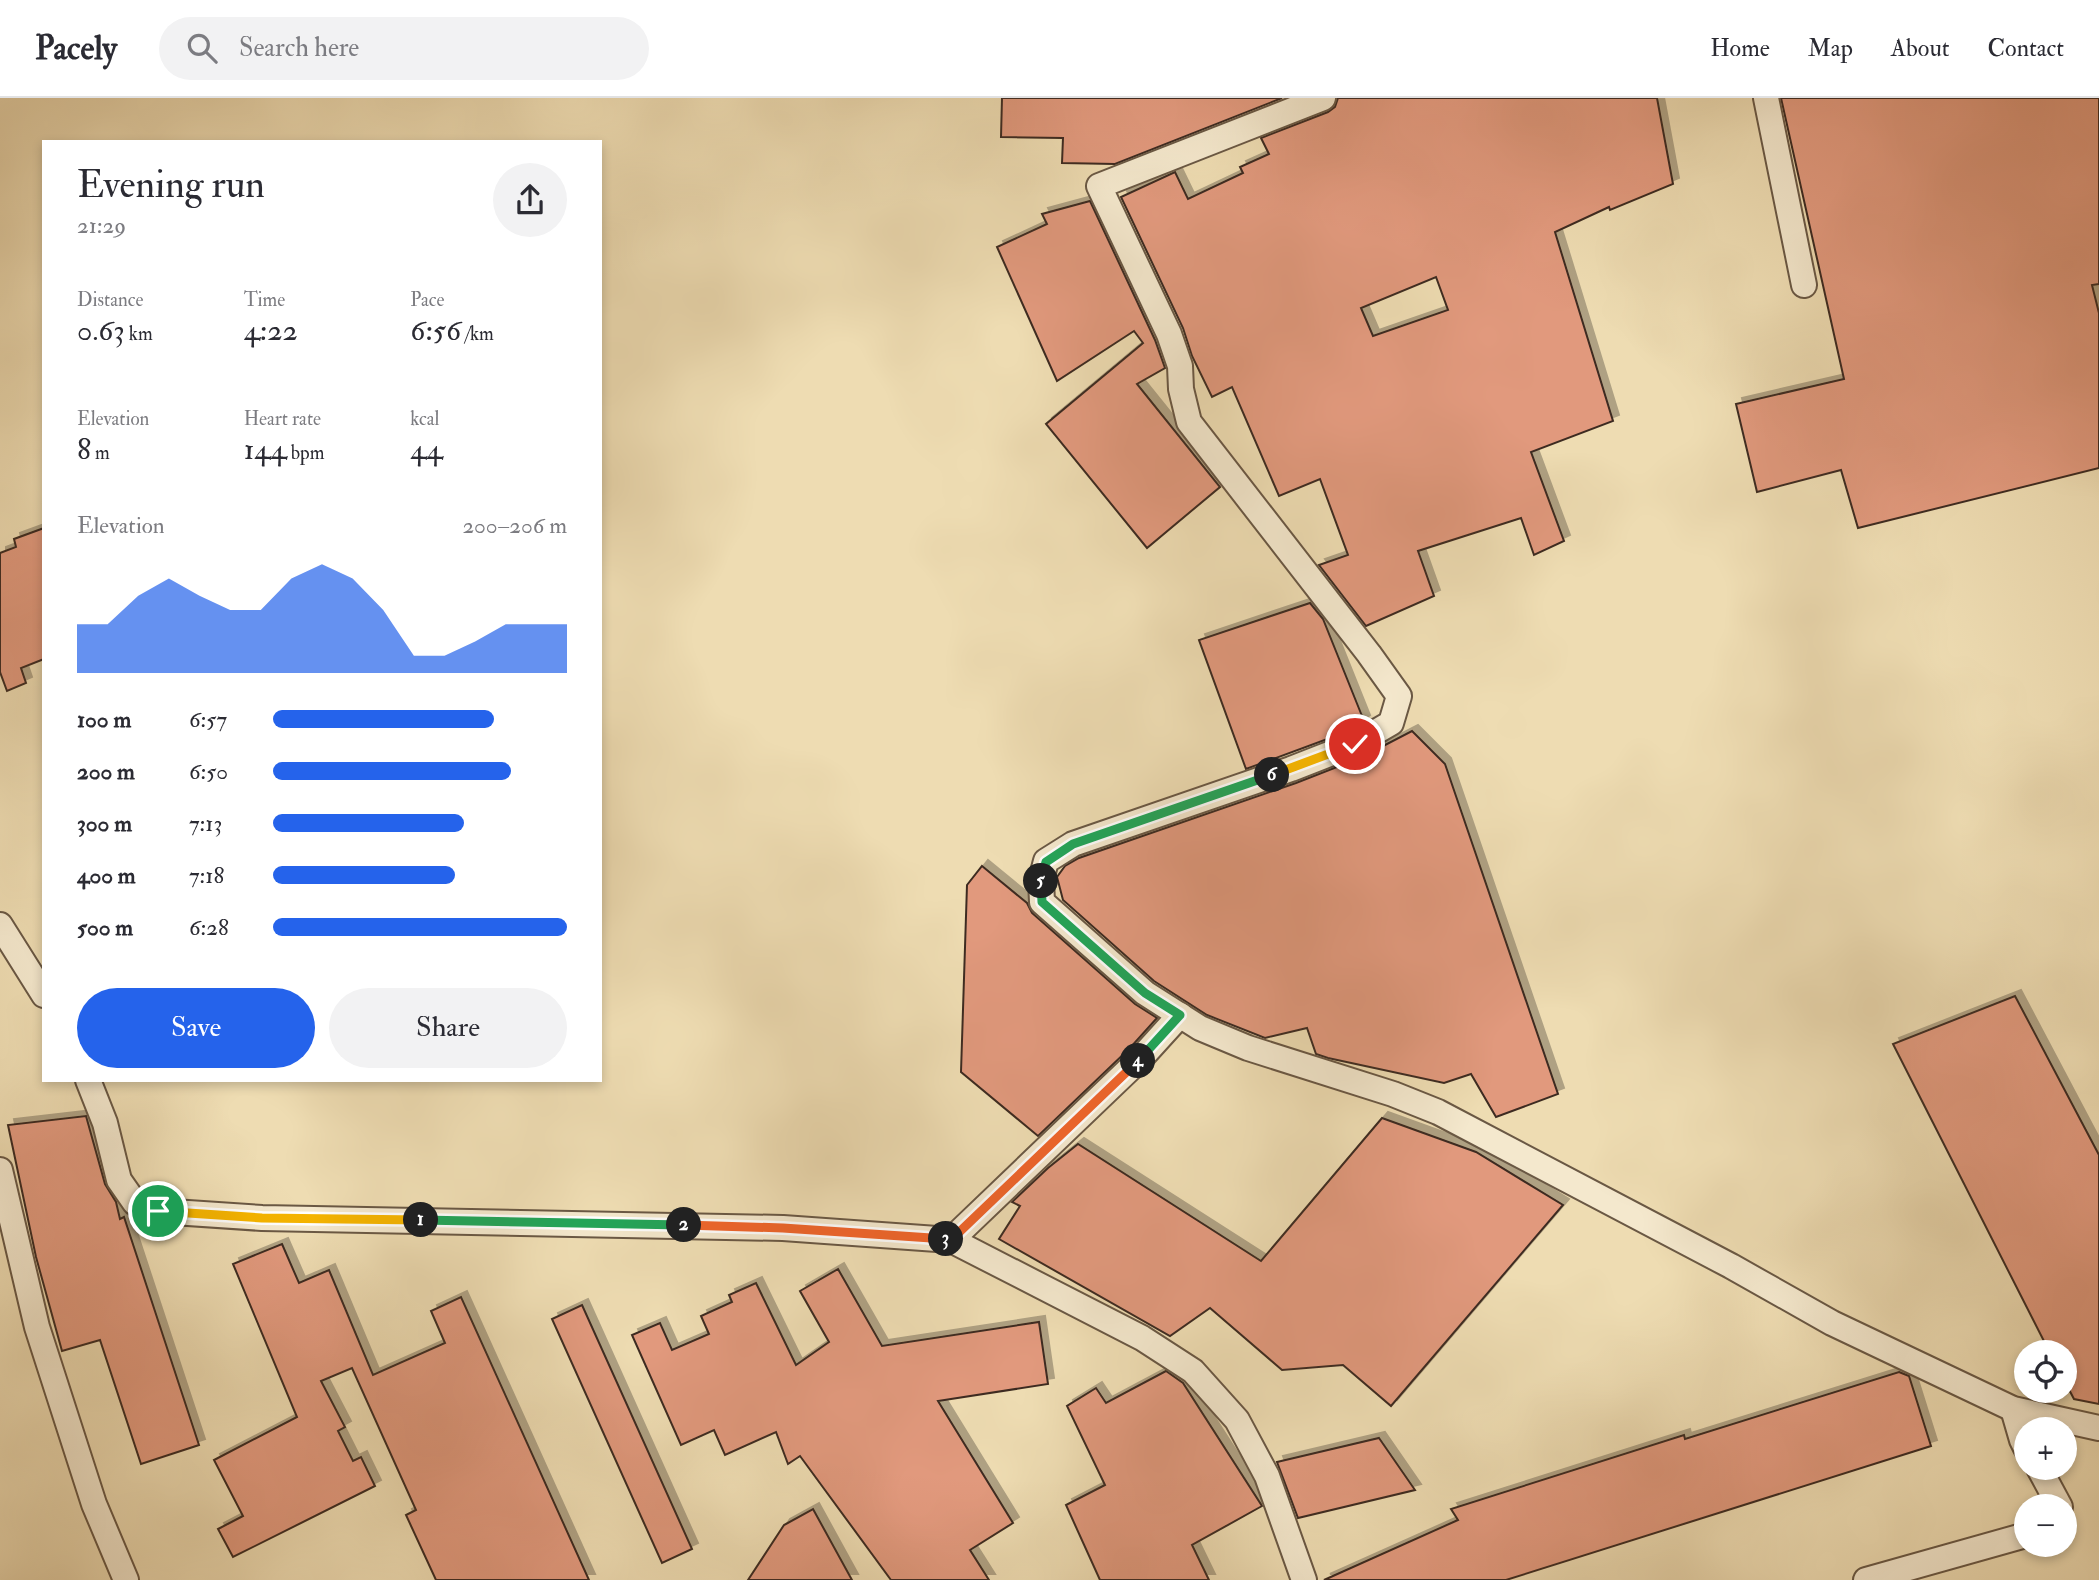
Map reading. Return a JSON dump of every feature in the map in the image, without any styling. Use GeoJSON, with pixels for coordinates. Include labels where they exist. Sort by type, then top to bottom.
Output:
{"type":"FeatureCollection","features":[{"type":"Feature","properties":{"kind":"street"},"geometry":{"type":"LineString","coordinates":[[1323,98],[1098,186],[1169,334],[1180,366],[1181,389],[1189,422],[1399,696],[1391,723],[1355,744],[1073,844],[1046,862],[1041,880],[1042,902],[1145,993],[1200,1028],[1248,1048],[1393,1094],[1438,1112],[1731,1266],[1832,1323],[2013,1409],[2099,1428]]}},
{"type":"Feature","properties":{"kind":"street"},"geometry":{"type":"LineString","coordinates":[[1766,98],[1804,285]]}},
{"type":"Feature","properties":{"kind":"street"},"geometry":{"type":"LineString","coordinates":[[0,925],[42,992]]}},
{"type":"Feature","properties":{"kind":"street"},"geometry":{"type":"LineString","coordinates":[[951,1240],[1122,1076],[1180,1015]]}},
{"type":"Feature","properties":{"kind":"street"},"geometry":{"type":"LineString","coordinates":[[89,1082],[105,1123],[119,1180],[135,1203],[158,1211],[262,1218],[783,1228],[951,1240],[1142,1338],[1193,1371],[1237,1420],[1267,1476],[1304,1580]]}},
{"type":"Feature","properties":{"kind":"street"},"geometry":{"type":"LineString","coordinates":[[0,1170],[37,1326],[94,1504],[125,1580]]}},
{"type":"Feature","properties":{"kind":"street"},"geometry":{"type":"LineString","coordinates":[[2013,1409],[2015,1417]]}},
{"type":"Feature","properties":{"kind":"street"},"geometry":{"type":"LineString","coordinates":[[1866,1580],[2014,1538]]}},
{"type":"Feature","properties":{"kind":"building"},"geometry":{"type":"Polygon","coordinates":[[[1002,98],[1282,98],[1115,164],[1062,163],[1063,138],[1001,137],[1002,98]]]}},
{"type":"Feature","properties":{"kind":"building"},"geometry":{"type":"Polygon","coordinates":[[[1338,98],[1657,98],[1673,184],[1610,210],[1609,207],[1555,232],[1613,421],[1531,452],[1564,541],[1534,555],[1521,518],[1418,551],[1434,596],[1366,626],[1319,565],[1348,555],[1320,479],[1279,496],[1232,387],[1212,397],[1192,356],[1183,328],[1121,197],[1175,172],[1188,199],[1243,173],[1240,167],[1269,154],[1261,138],[1335,107],[1338,98]],[[1436,277],[1361,308],[1373,336],[1448,310],[1436,277]]]}},
{"type":"Feature","properties":{"kind":"building"},"geometry":{"type":"Polygon","coordinates":[[[1781,98],[2099,98],[2099,284],[2092,285],[2099,313],[2099,468],[1858,528],[1841,470],[1757,492],[1736,404],[1844,379],[1781,98]]]}},
{"type":"Feature","properties":{"kind":"building"},"geometry":{"type":"Polygon","coordinates":[[[1090,201],[1155,340],[1165,368],[1137,384],[1220,487],[1147,548],[1046,424],[1143,343],[1134,331],[1057,381],[997,247],[1047,224],[1042,214],[1090,201]]]}},
{"type":"Feature","properties":{"kind":"building"},"geometry":{"type":"Polygon","coordinates":[[[42,529],[42,660],[21,668],[26,683],[7,691],[0,672],[0,553],[16,547],[14,539],[42,529]]]}},
{"type":"Feature","properties":{"kind":"building"},"geometry":{"type":"Polygon","coordinates":[[[1310,603],[1323,619],[1364,721],[1349,731],[1246,769],[1199,640],[1310,603]]]}},
{"type":"Feature","properties":{"kind":"building"},"geometry":{"type":"Polygon","coordinates":[[[1412,731],[1445,764],[1558,1094],[1496,1117],[1471,1074],[1444,1083],[1328,1058],[1316,1054],[1307,1028],[1265,1038],[1207,1015],[1154,981],[1063,900],[1057,877],[1065,866],[1079,858],[1296,783],[1360,758],[1412,731]]]}},
{"type":"Feature","properties":{"kind":"building"},"geometry":{"type":"Polygon","coordinates":[[[982,866],[1027,903],[1032,913],[1135,1004],[1157,1018],[1130,1048],[1038,1136],[961,1072],[967,885],[982,866]]]}},
{"type":"Feature","properties":{"kind":"building"},"geometry":{"type":"Polygon","coordinates":[[[2015,996],[2099,1155],[2099,1404],[2077,1400],[2077,1340],[2043,1340],[1893,1044],[2015,996]]]}},
{"type":"Feature","properties":{"kind":"building"},"geometry":{"type":"Polygon","coordinates":[[[86,1116],[105,1184],[116,1202],[120,1219],[124,1217],[199,1445],[141,1464],[100,1340],[62,1351],[36,1257],[8,1125],[86,1116]]]}},
{"type":"Feature","properties":{"kind":"building"},"geometry":{"type":"Polygon","coordinates":[[[1382,1118],[1476,1152],[1563,1205],[1391,1406],[1343,1365],[1282,1370],[1210,1308],[1170,1336],[999,1239],[1020,1206],[1012,1202],[1078,1144],[1261,1261],[1382,1118]]]}},
{"type":"Feature","properties":{"kind":"building"},"geometry":{"type":"Polygon","coordinates":[[[282,1244],[299,1283],[329,1270],[373,1375],[445,1343],[431,1311],[461,1297],[589,1580],[436,1580],[406,1515],[416,1510],[352,1368],[321,1381],[345,1427],[338,1431],[353,1461],[361,1457],[375,1486],[233,1557],[218,1529],[243,1516],[214,1460],[297,1417],[233,1264],[282,1244]]]}},
{"type":"Feature","properties":{"kind":"building"},"geometry":{"type":"Polygon","coordinates":[[[838,1269],[882,1346],[1039,1322],[1048,1384],[938,1401],[1013,1523],[970,1550],[989,1580],[891,1580],[800,1456],[788,1464],[776,1432],[725,1455],[714,1430],[681,1445],[632,1335],[660,1323],[672,1350],[709,1334],[701,1316],[732,1302],[729,1295],[756,1283],[796,1365],[829,1342],[800,1291],[838,1269]]]}},
{"type":"Feature","properties":{"kind":"building"},"geometry":{"type":"Polygon","coordinates":[[[582,1305],[692,1549],[662,1563],[552,1319],[582,1305]]]}},
{"type":"Feature","properties":{"kind":"building"},"geometry":{"type":"Polygon","coordinates":[[[1166,1371],[1183,1383],[1262,1506],[1192,1545],[1209,1580],[1100,1580],[1066,1505],[1105,1485],[1067,1406],[1096,1388],[1106,1403],[1166,1371]]]}},
{"type":"Feature","properties":{"kind":"building"},"geometry":{"type":"Polygon","coordinates":[[[1899,1372],[1909,1376],[1931,1446],[1506,1580],[1324,1580],[1458,1520],[1451,1509],[1684,1435],[1685,1439],[1899,1372]]]}},
{"type":"Feature","properties":{"kind":"building"},"geometry":{"type":"Polygon","coordinates":[[[1379,1438],[1415,1490],[1298,1518],[1277,1462],[1379,1438]]]}},
{"type":"Feature","properties":{"kind":"building"},"geometry":{"type":"Polygon","coordinates":[[[813,1509],[852,1580],[748,1580],[784,1525],[813,1509]]]}},
{"type":"Feature","properties":{"kind":"route"},"geometry":{"type":"LineString","coordinates":[[158,1211],[262,1218],[783,1228],[951,1240],[1141,1058],[1180,1015],[1145,993],[1042,902],[1041,880],[1046,862],[1073,844],[1291,769],[1355,744]]}}]}
